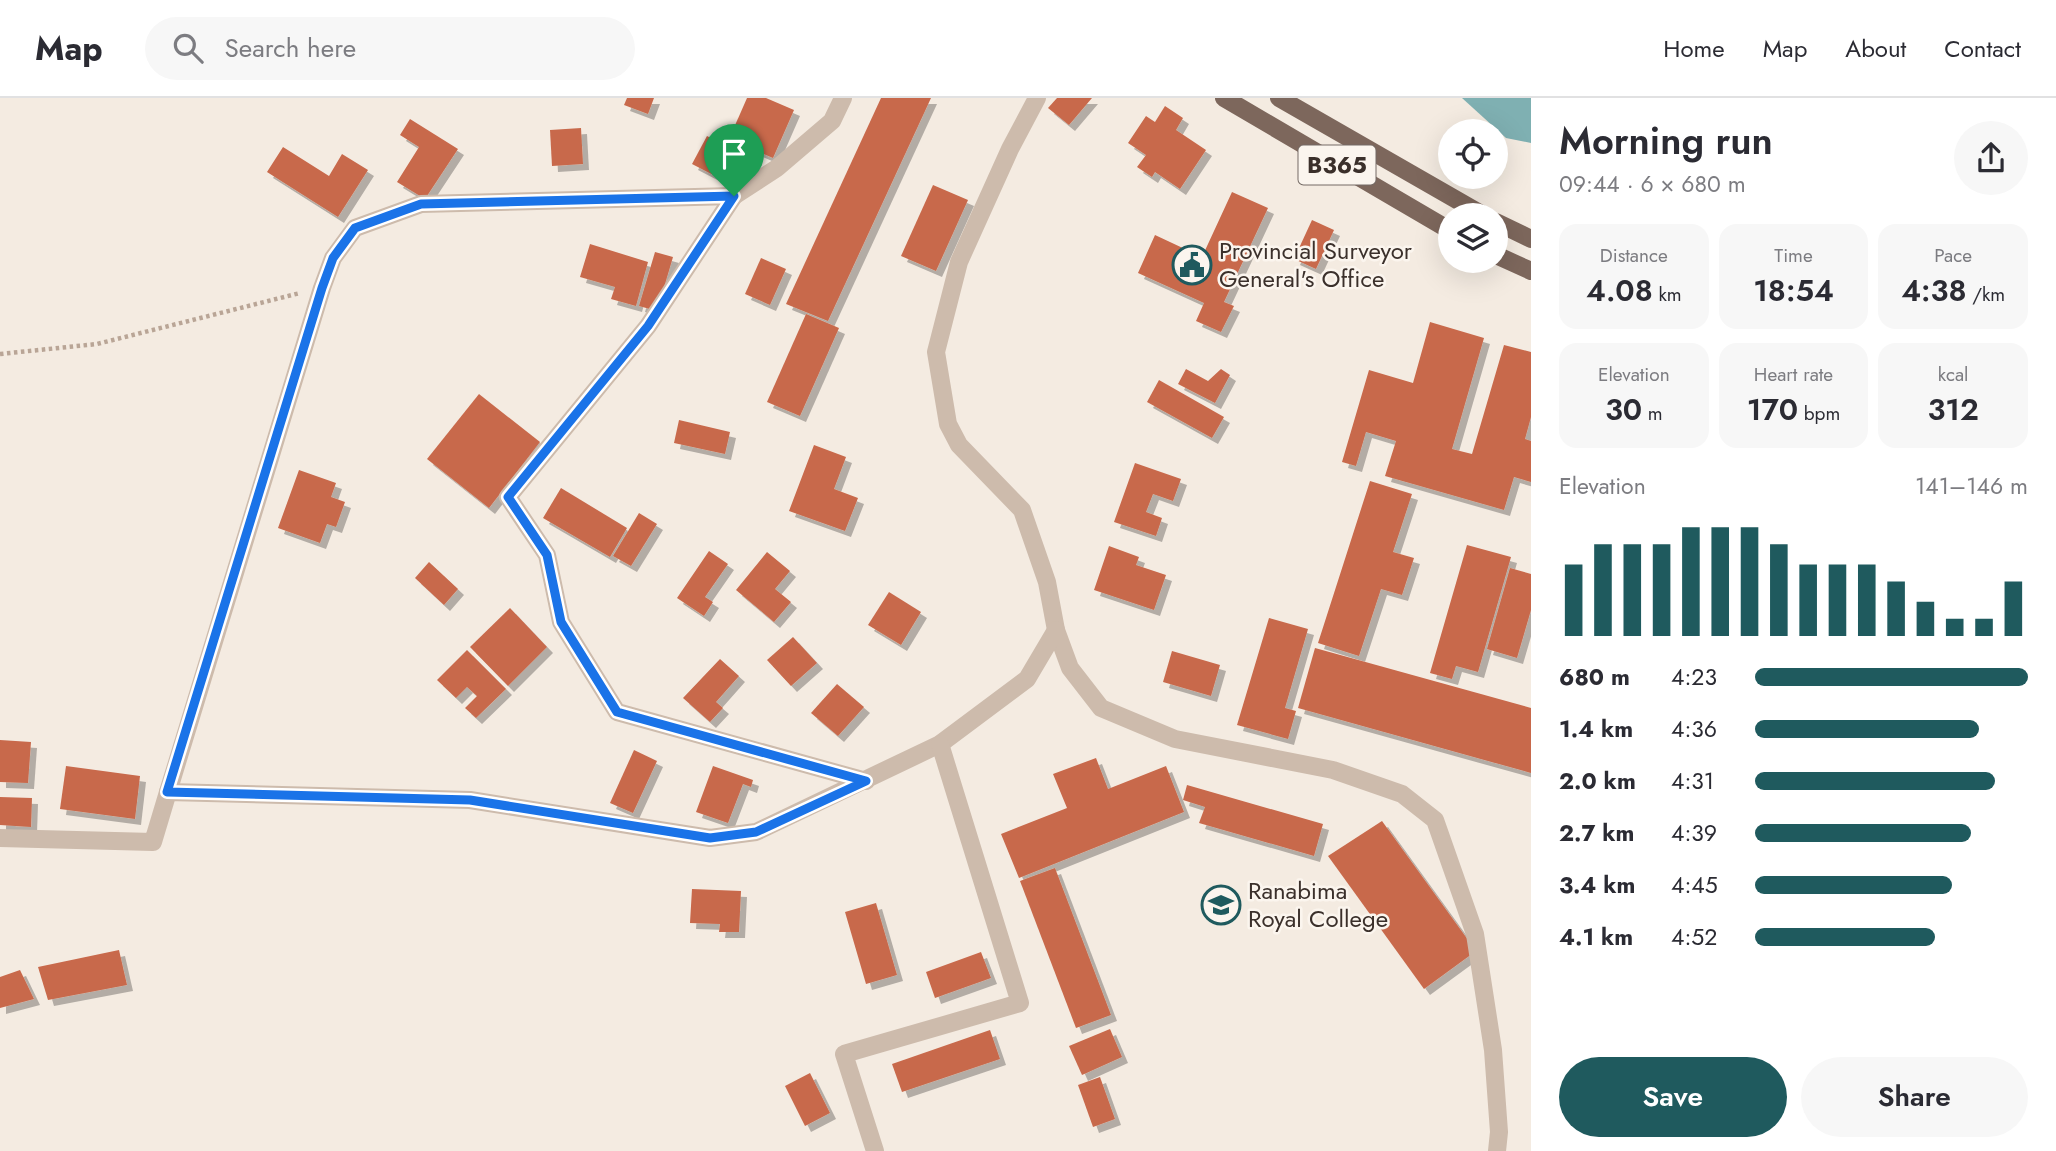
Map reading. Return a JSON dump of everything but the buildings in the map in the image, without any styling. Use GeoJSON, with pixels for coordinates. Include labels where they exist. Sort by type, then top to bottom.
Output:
{"type":"FeatureCollection","features":[{"type":"Feature","properties":{"kind":"main road","name":"B365"},"geometry":{"type":"LineString","coordinates":[[1224,98],[1438,223]]}},
{"type":"Feature","properties":{"kind":"main road","name":"B365"},"geometry":{"type":"LineString","coordinates":[[1279,98],[1462,203]]}},
{"type":"Feature","properties":{"kind":"main road"},"geometry":{"type":"LineString","coordinates":[[1508,228],[1531,239]]}},
{"type":"Feature","properties":{"kind":"main road"},"geometry":{"type":"LineString","coordinates":[[1508,260],[1531,271]]}},
{"type":"Feature","properties":{"kind":"street"},"geometry":{"type":"LineString","coordinates":[[843,98],[832,121],[777,168],[734,196],[648,326],[508,497],[547,555],[561,622],[617,712],[866,781]]}},
{"type":"Feature","properties":{"kind":"street"},"geometry":{"type":"LineString","coordinates":[[1037,98],[1010,149],[959,262],[936,352],[948,424],[958,445],[1022,510],[1047,582],[1056,630],[1070,668],[1101,708],[1175,739],[1356,778],[1402,794],[1435,820],[1475,934],[1493,1050],[1499,1132],[1497,1151]]}},
{"type":"Feature","properties":{"kind":"street"},"geometry":{"type":"LineString","coordinates":[[0,838],[153,842],[322,288],[333,258],[355,228],[421,204],[734,196]]}},
{"type":"Feature","properties":{"kind":"street"},"geometry":{"type":"LineString","coordinates":[[167,792],[470,800],[710,838],[756,832],[940,744],[1027,679],[1056,630]]}},
{"type":"Feature","properties":{"kind":"street"},"geometry":{"type":"LineString","coordinates":[[875,1151],[845,1054],[1020,1003],[940,744]]}},
{"type":"Feature","properties":{"kind":"path"},"geometry":{"type":"LineString","coordinates":[[0,354],[97,344],[322,288]]}},
{"type":"Feature","properties":{"kind":"water"},"geometry":{"type":"Polygon","coordinates":[[[1462,98],[1531,98],[1531,143],[1508,138],[1508,119],[1485,119],[1462,98]]]}},
{"type":"Feature","properties":{"kind":"place","name":"Provincial Surveyor General's Office"},"geometry":{"type":"Point","coordinates":[1192,265]}},
{"type":"Feature","properties":{"kind":"place","name":"Ranabima Royal College"},"geometry":{"type":"Point","coordinates":[1221,905]}},
{"type":"Feature","properties":{"kind":"route"},"geometry":{"type":"LineString","coordinates":[[734,196],[648,326],[508,497],[547,555],[561,622],[617,712],[866,781],[756,832],[710,838],[470,800],[167,792],[322,288],[333,258],[355,228],[421,204],[734,196]]}}]}
